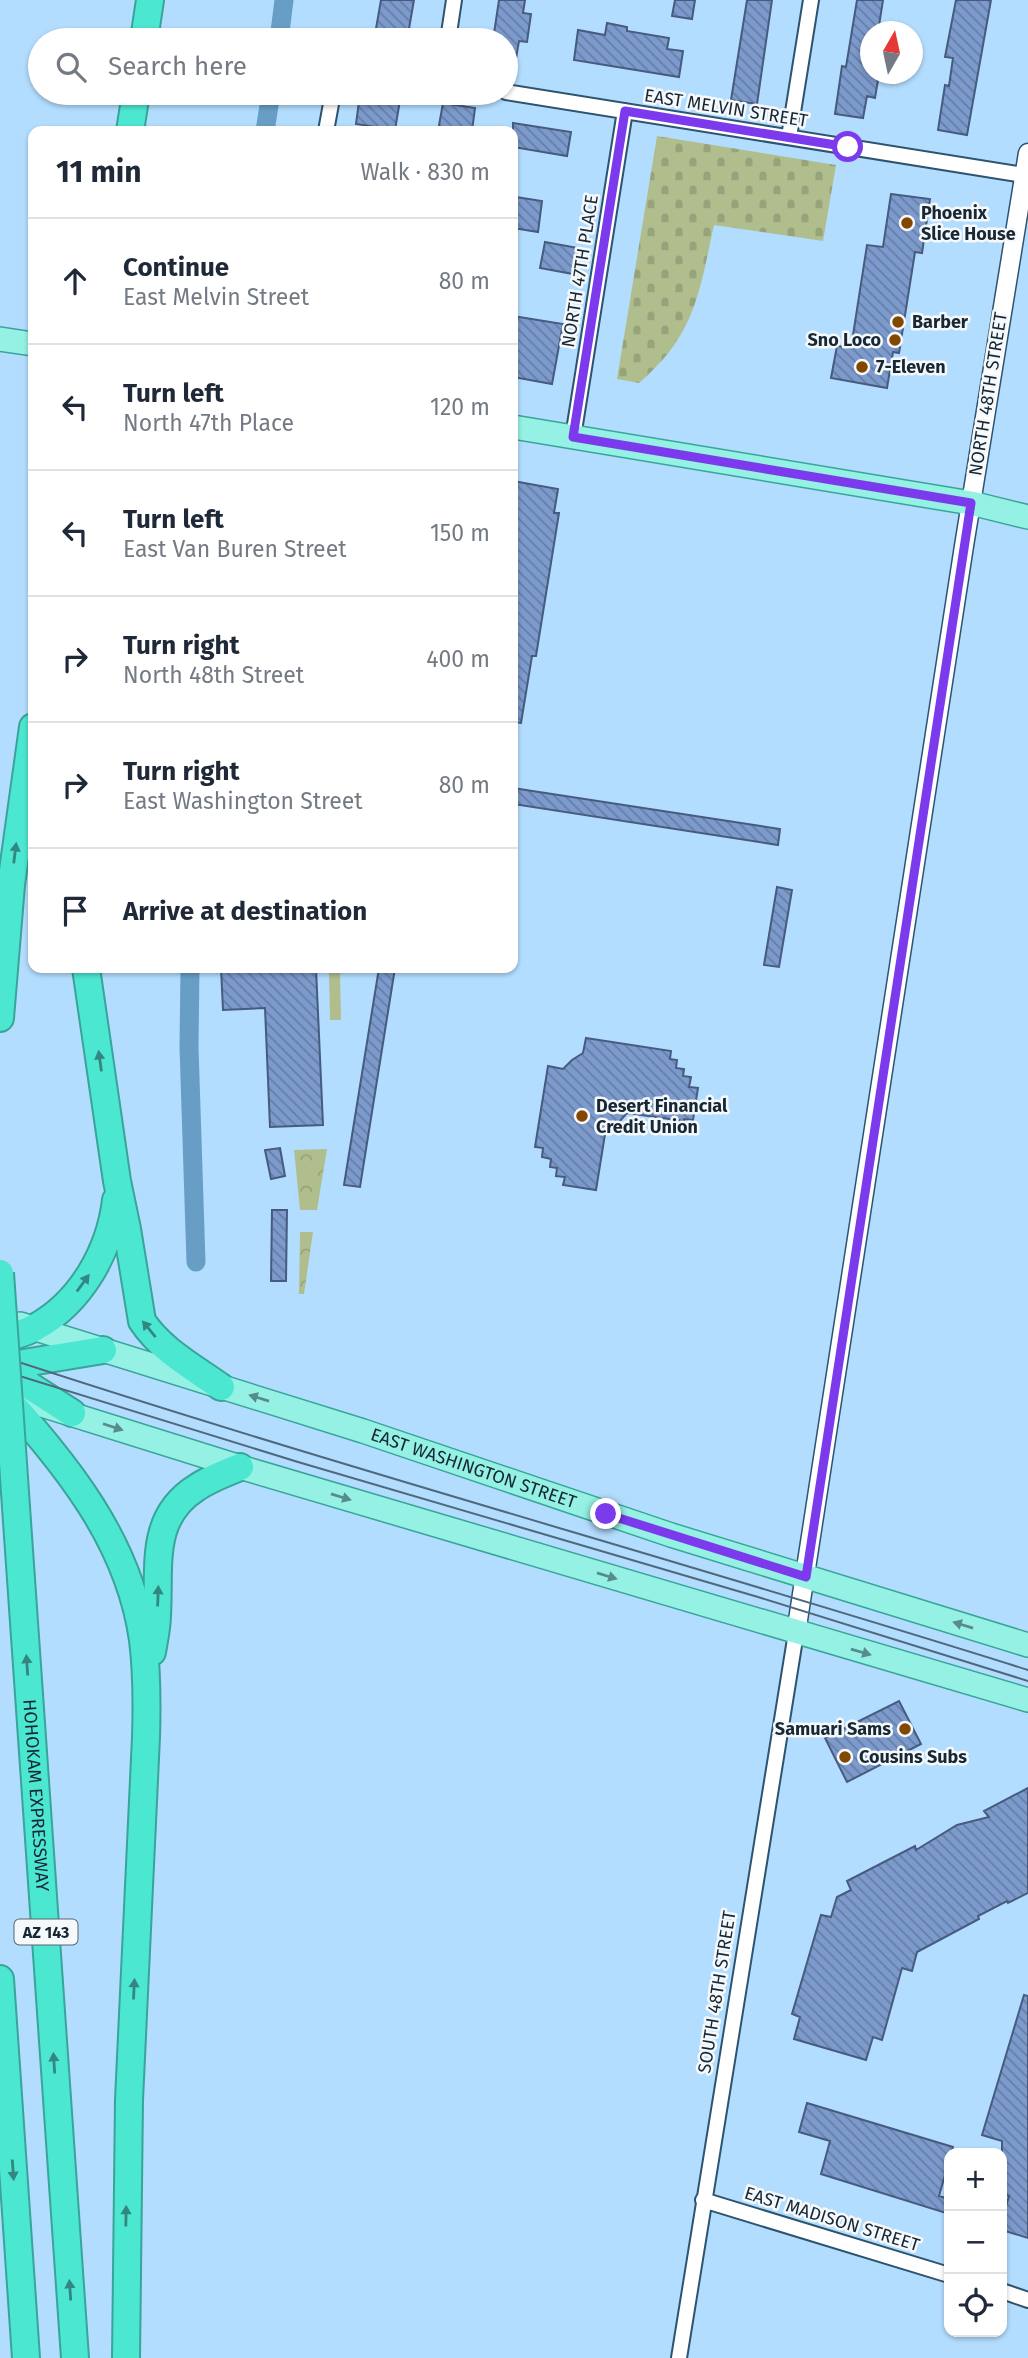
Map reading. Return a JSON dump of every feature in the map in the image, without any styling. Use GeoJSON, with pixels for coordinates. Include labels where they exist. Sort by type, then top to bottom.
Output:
{"type":"FeatureCollection","features":[{"type":"Feature","properties":{"kind":"highway"},"geometry":{"type":"LineString","coordinates":[[146,28],[150,0]]}},
{"type":"Feature","properties":{"kind":"highway"},"geometry":{"type":"LineString","coordinates":[[131,126],[134,105]]}},
{"type":"Feature","properties":{"kind":"highway"},"geometry":{"type":"LineString","coordinates":[[0,1018],[10,885],[28,761]]}},
{"type":"Feature","properties":{"kind":"highway"},"geometry":{"type":"LineString","coordinates":[[87,973],[117,1181],[142,1321],[170,1351],[221,1387]]}},
{"type":"Feature","properties":{"kind":"highway"},"geometry":{"type":"LineString","coordinates":[[0,1340],[34,1329],[69,1301],[100,1256],[114,1215],[117,1181]]}},
{"type":"Feature","properties":{"kind":"highway","name":"HOHOKAM EXPRESSWAY"},"geometry":{"type":"LineString","coordinates":[[0,1273],[75,2358]]}},
{"type":"Feature","properties":{"kind":"highway"},"geometry":{"type":"LineString","coordinates":[[1,1378],[103,1350]]}},
{"type":"Feature","properties":{"kind":"highway"},"geometry":{"type":"LineString","coordinates":[[1,1378],[72,1413]]}},
{"type":"Feature","properties":{"kind":"highway"},"geometry":{"type":"LineString","coordinates":[[1,1378],[97,1514],[116,1547],[129,1580],[139,1618],[147,1688]]}},
{"type":"Feature","properties":{"kind":"highway"},"geometry":{"type":"LineString","coordinates":[[126,2358],[129,2100],[147,1688],[157,1618],[159,1552],[163,1526],[176,1504],[195,1488],[240,1467]]}},
{"type":"Feature","properties":{"kind":"highway"},"geometry":{"type":"LineString","coordinates":[[0,1979],[26,2358]]}},
{"type":"Feature","properties":{"kind":"main road"},"geometry":{"type":"LineString","coordinates":[[0,339],[28,343]]}},
{"type":"Feature","properties":{"kind":"main road"},"geometry":{"type":"LineString","coordinates":[[518,428],[971,503],[1028,517]]}},
{"type":"Feature","properties":{"kind":"main road","name":"EAST WASHINGTON STREET"},"geometry":{"type":"LineString","coordinates":[[0,1318],[806,1577],[1028,1645]]}},
{"type":"Feature","properties":{"kind":"main road"},"geometry":{"type":"LineString","coordinates":[[72,1413],[240,1467],[1028,1700]]}},
{"type":"Feature","properties":{"kind":"street"},"geometry":{"type":"LineString","coordinates":[[450,28],[454,0]]}},
{"type":"Feature","properties":{"kind":"street"},"geometry":{"type":"LineString","coordinates":[[789,137],[811,0]]}},
{"type":"Feature","properties":{"kind":"street","name":"EAST MELVIN STREET"},"geometry":{"type":"LineString","coordinates":[[518,94],[1024,175]]}},
{"type":"Feature","properties":{"kind":"street"},"geometry":{"type":"LineString","coordinates":[[327,126],[331,105]]}},
{"type":"Feature","properties":{"kind":"street","name":"NORTH 47TH PLACE"},"geometry":{"type":"LineString","coordinates":[[573,437],[625,111]]}},
{"type":"Feature","properties":{"kind":"street","name":"NORTH 48TH STREET"},"geometry":{"type":"LineString","coordinates":[[796,1633],[971,503],[1028,153]]}},
{"type":"Feature","properties":{"kind":"street","name":"SOUTH 48TH STREET"},"geometry":{"type":"LineString","coordinates":[[679,2358],[796,1633]]}},
{"type":"Feature","properties":{"kind":"street","name":"EAST MADISON STREET"},"geometry":{"type":"LineString","coordinates":[[703,2200],[946,2274]]}},
{"type":"Feature","properties":{"kind":"street"},"geometry":{"type":"LineString","coordinates":[[1007,2293],[1028,2300]]}},
{"type":"Feature","properties":{"kind":"green space"},"geometry":{"type":"Polygon","coordinates":[[[657,136],[836,165],[823,241],[714,225],[692,312],[672,348],[639,383],[617,379],[657,136]]]}},
{"type":"Feature","properties":{"kind":"green space"},"geometry":{"type":"Polygon","coordinates":[[[329,973],[340,973],[341,1020],[330,1020],[329,973]]]}},
{"type":"Feature","properties":{"kind":"green space"},"geometry":{"type":"Polygon","coordinates":[[[327,1149],[317,1210],[300,1210],[294,1150],[327,1149]]]}},
{"type":"Feature","properties":{"kind":"green space"},"geometry":{"type":"Polygon","coordinates":[[[300,1232],[313,1232],[304,1294],[299,1294],[300,1232]]]}},
{"type":"Feature","properties":{"kind":"building"},"geometry":{"type":"Polygon","coordinates":[[[381,0],[414,0],[409,28],[376,28],[381,0]]]}},
{"type":"Feature","properties":{"kind":"building"},"geometry":{"type":"Polygon","coordinates":[[[499,0],[525,0],[523,13],[531,14],[527,42],[519,41],[518,47],[518,28],[495,28],[499,0]]]}},
{"type":"Feature","properties":{"kind":"building"},"geometry":{"type":"Polygon","coordinates":[[[675,0],[695,0],[692,19],[672,16],[675,0]]]}},
{"type":"Feature","properties":{"kind":"building"},"geometry":{"type":"Polygon","coordinates":[[[747,0],[772,0],[757,104],[731,100],[747,0]]]}},
{"type":"Feature","properties":{"kind":"building"},"geometry":{"type":"Polygon","coordinates":[[[857,0],[883,0],[880,21],[860,21],[860,84],[877,84],[875,98],[867,96],[863,118],[835,114],[842,66],[846,67],[857,0]]]}},
{"type":"Feature","properties":{"kind":"building"},"geometry":{"type":"Polygon","coordinates":[[[956,0],[991,0],[967,135],[938,130],[945,85],[949,86],[953,58],[945,57],[956,0]]]}},
{"type":"Feature","properties":{"kind":"building"},"geometry":{"type":"Polygon","coordinates":[[[607,23],[627,27],[627,31],[669,38],[667,49],[683,51],[679,77],[574,60],[578,30],[605,35],[607,23]]]}},
{"type":"Feature","properties":{"kind":"building"},"geometry":{"type":"Polygon","coordinates":[[[359,105],[399,105],[396,126],[356,124],[359,105]]]}},
{"type":"Feature","properties":{"kind":"building"},"geometry":{"type":"Polygon","coordinates":[[[443,105],[475,108],[473,126],[439,126],[443,105]]]}},
{"type":"Feature","properties":{"kind":"building"},"geometry":{"type":"Polygon","coordinates":[[[513,123],[571,132],[567,156],[518,148],[518,126],[513,126],[513,123]]]}},
{"type":"Feature","properties":{"kind":"building"},"geometry":{"type":"Polygon","coordinates":[[[891,194],[930,199],[922,253],[915,252],[899,353],[893,352],[887,388],[831,378],[837,346],[851,348],[867,245],[883,247],[891,194]]]}},
{"type":"Feature","properties":{"kind":"building"},"geometry":{"type":"Polygon","coordinates":[[[518,197],[542,201],[538,232],[518,229],[518,197]]]}},
{"type":"Feature","properties":{"kind":"building"},"geometry":{"type":"Polygon","coordinates":[[[545,242],[578,248],[573,274],[540,268],[545,242]]]}},
{"type":"Feature","properties":{"kind":"building"},"geometry":{"type":"Polygon","coordinates":[[[518,317],[563,324],[552,384],[518,378],[518,317]]]}},
{"type":"Feature","properties":{"kind":"building"},"geometry":{"type":"Polygon","coordinates":[[[518,482],[558,489],[554,513],[559,513],[536,656],[532,656],[521,723],[518,723],[518,482]]]}},
{"type":"Feature","properties":{"kind":"building"},"geometry":{"type":"Polygon","coordinates":[[[518,789],[780,829],[778,845],[518,805],[518,789]]]}},
{"type":"Feature","properties":{"kind":"building"},"geometry":{"type":"Polygon","coordinates":[[[777,887],[792,890],[779,967],[764,965],[777,887]]]}},
{"type":"Feature","properties":{"kind":"building"},"geometry":{"type":"Polygon","coordinates":[[[221,973],[316,973],[323,1125],[270,1127],[265,1008],[223,1010],[221,973]]]}},
{"type":"Feature","properties":{"kind":"building"},"geometry":{"type":"Polygon","coordinates":[[[378,973],[394,973],[360,1187],[344,1185],[378,973]]]}},
{"type":"Feature","properties":{"kind":"building","name":"Desert Financial Credit Union"},"geometry":{"type":"Polygon","coordinates":[[[586,1038],[671,1051],[670,1059],[677,1060],[676,1068],[684,1069],[683,1076],[691,1077],[689,1087],[698,1088],[693,1120],[627,1113],[620,1121],[606,1128],[596,1190],[563,1185],[565,1177],[556,1176],[557,1168],[550,1167],[551,1159],[542,1157],[543,1148],[535,1147],[548,1066],[563,1069],[583,1053],[586,1038]]]}},
{"type":"Feature","properties":{"kind":"building"},"geometry":{"type":"Polygon","coordinates":[[[280,1148],[285,1176],[271,1179],[265,1150],[280,1148]]]}},
{"type":"Feature","properties":{"kind":"building"},"geometry":{"type":"Polygon","coordinates":[[[272,1210],[287,1210],[286,1281],[271,1281],[272,1210]]]}},
{"type":"Feature","properties":{"kind":"building"},"geometry":{"type":"Polygon","coordinates":[[[899,1701],[921,1744],[847,1782],[825,1738],[899,1701]]]}},
{"type":"Feature","properties":{"kind":"building"},"geometry":{"type":"Polygon","coordinates":[[[1028,1788],[1028,1893],[978,1916],[979,1919],[917,1952],[912,1971],[902,1968],[882,2040],[873,2037],[866,2060],[794,2039],[800,2017],[792,2014],[821,1915],[831,1917],[837,1897],[851,1890],[847,1881],[915,1846],[916,1850],[957,1825],[989,1817],[984,1811],[1028,1788]]]}},
{"type":"Feature","properties":{"kind":"building"},"geometry":{"type":"Polygon","coordinates":[[[1024,1995],[1028,1996],[1028,2238],[1007,2232],[1007,2148],[1002,2148],[1002,2141],[982,2135],[1024,1995]]]}},
{"type":"Feature","properties":{"kind":"building"},"geometry":{"type":"Polygon","coordinates":[[[807,2103],[953,2147],[944,2148],[944,2178],[939,2196],[944,2198],[944,2212],[821,2174],[830,2141],[799,2132],[807,2103]]]}},
{"type":"Feature","properties":{"kind":"waterway"},"geometry":{"type":"LineString","coordinates":[[280,28],[284,0]]}},
{"type":"Feature","properties":{"kind":"waterway"},"geometry":{"type":"LineString","coordinates":[[266,126],[269,105]]}},
{"type":"Feature","properties":{"kind":"waterway"},"geometry":{"type":"LineString","coordinates":[[190,973],[189,1047],[196,1262]]}},
{"type":"Feature","properties":{"kind":"tram line"},"geometry":{"type":"LineString","coordinates":[[0,1356],[256,1437],[1028,1670]]}},
{"type":"Feature","properties":{"kind":"tram line"},"geometry":{"type":"LineString","coordinates":[[0,1370],[298,1462],[758,1597],[1028,1681]]}},
{"type":"Feature","properties":{"kind":"place","name":"Phoenix Slice House"},"geometry":{"type":"Point","coordinates":[907,223]}},
{"type":"Feature","properties":{"kind":"place","name":"Barber"},"geometry":{"type":"Point","coordinates":[898,322]}},
{"type":"Feature","properties":{"kind":"place","name":"Sno Loco"},"geometry":{"type":"Point","coordinates":[895,340]}},
{"type":"Feature","properties":{"kind":"place","name":"7-Eleven"},"geometry":{"type":"Point","coordinates":[862,367]}},
{"type":"Feature","properties":{"kind":"place","name":"Desert Financial Credit Union"},"geometry":{"type":"Point","coordinates":[582,1116]}},
{"type":"Feature","properties":{"kind":"place","name":"Samuari Sams"},"geometry":{"type":"Point","coordinates":[905,1729]}},
{"type":"Feature","properties":{"kind":"place","name":"Cousins Subs"},"geometry":{"type":"Point","coordinates":[845,1757]}},
{"type":"Feature","properties":{"kind":"route"},"geometry":{"type":"LineString","coordinates":[[606,1514],[806,1577],[971,503],[573,437],[625,111],[848,147]]}}]}
